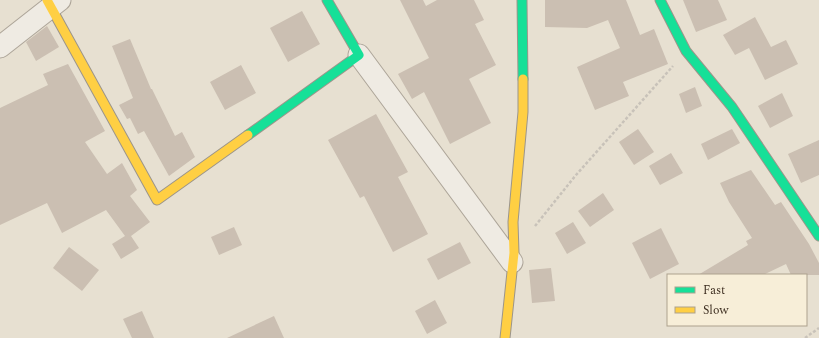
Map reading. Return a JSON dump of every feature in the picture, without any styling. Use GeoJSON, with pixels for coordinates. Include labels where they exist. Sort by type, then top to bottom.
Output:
{"type":"FeatureCollection","features":[{"type":"Feature","properties":{"kind":"street"},"geometry":{"type":"LineString","coordinates":[[327,0],[359,55],[513,258]]}},
{"type":"Feature","properties":{"kind":"street"},"geometry":{"type":"LineString","coordinates":[[505,338],[513,258],[513,222],[523,112],[522,0]]}},
{"type":"Feature","properties":{"kind":"street"},"geometry":{"type":"LineString","coordinates":[[660,0],[686,51],[732,107],[819,236]]}},
{"type":"Feature","properties":{"kind":"street"},"geometry":{"type":"LineString","coordinates":[[0,47],[52,3],[157,200],[359,55]]}},
{"type":"Feature","properties":{"kind":"path"},"geometry":{"type":"LineString","coordinates":[[513,258],[576,175],[686,51]]}},
{"type":"Feature","properties":{"kind":"path"},"geometry":{"type":"LineString","coordinates":[[805,338],[819,328]]}},
{"type":"Feature","properties":{"kind":"building"},"geometry":{"type":"Polygon","coordinates":[[[400,0],[423,0],[426,6],[437,0],[474,0],[484,20],[475,24],[496,65],[469,79],[491,123],[450,144],[424,92],[412,99],[398,74],[429,58],[400,0]]]}},
{"type":"Feature","properties":{"kind":"building"},"geometry":{"type":"Polygon","coordinates":[[[545,0],[626,0],[640,35],[654,29],[668,64],[623,82],[629,96],[595,110],[577,67],[620,48],[608,20],[587,28],[545,27],[545,0]]]}},
{"type":"Feature","properties":{"kind":"building"},"geometry":{"type":"Polygon","coordinates":[[[683,0],[718,0],[727,20],[696,32],[683,0]]]}},
{"type":"Feature","properties":{"kind":"building"},"geometry":{"type":"Polygon","coordinates":[[[302,11],[320,44],[288,62],[270,28],[302,11]]]}},
{"type":"Feature","properties":{"kind":"building"},"geometry":{"type":"Polygon","coordinates":[[[755,17],[771,47],[786,40],[798,64],[765,80],[749,48],[735,55],[723,35],[755,17]]]}},
{"type":"Feature","properties":{"kind":"building"},"geometry":{"type":"Polygon","coordinates":[[[47,26],[59,47],[36,61],[26,42],[47,26]]]}},
{"type":"Feature","properties":{"kind":"building"},"geometry":{"type":"Polygon","coordinates":[[[130,39],[151,89],[175,136],[182,132],[195,157],[169,176],[144,131],[138,134],[130,118],[127,119],[119,105],[133,98],[112,46],[130,39]]]}},
{"type":"Feature","properties":{"kind":"building"},"geometry":{"type":"Polygon","coordinates":[[[68,64],[105,131],[85,142],[107,174],[122,163],[137,190],[130,196],[150,222],[131,236],[139,248],[121,259],[112,244],[125,236],[106,210],[62,233],[47,203],[0,225],[0,108],[48,85],[43,74],[68,64]]]}},
{"type":"Feature","properties":{"kind":"building"},"geometry":{"type":"Polygon","coordinates":[[[241,65],[256,93],[225,110],[210,82],[241,65]]]}},
{"type":"Feature","properties":{"kind":"building"},"geometry":{"type":"Polygon","coordinates":[[[695,87],[702,106],[686,113],[679,94],[695,87]]]}},
{"type":"Feature","properties":{"kind":"building"},"geometry":{"type":"Polygon","coordinates":[[[782,93],[793,116],[770,128],[758,106],[782,93]]]}},
{"type":"Feature","properties":{"kind":"building"},"geometry":{"type":"Polygon","coordinates":[[[376,114],[408,172],[398,177],[428,234],[393,252],[364,196],[360,198],[328,140],[376,114]]]}},
{"type":"Feature","properties":{"kind":"building"},"geometry":{"type":"Polygon","coordinates":[[[638,129],[654,152],[634,165],[619,142],[638,129]]]}},
{"type":"Feature","properties":{"kind":"building"},"geometry":{"type":"Polygon","coordinates":[[[732,129],[740,143],[708,160],[701,144],[732,129]]]}},
{"type":"Feature","properties":{"kind":"building"},"geometry":{"type":"Polygon","coordinates":[[[819,140],[819,175],[801,183],[788,154],[819,140]]]}},
{"type":"Feature","properties":{"kind":"building"},"geometry":{"type":"Polygon","coordinates":[[[671,153],[683,173],[660,185],[649,166],[671,153]]]}},
{"type":"Feature","properties":{"kind":"building"},"geometry":{"type":"Polygon","coordinates":[[[751,170],[775,205],[781,202],[809,244],[819,263],[819,275],[791,274],[786,264],[765,274],[700,274],[748,245],[746,241],[752,238],[729,202],[720,183],[751,170]]]}},
{"type":"Feature","properties":{"kind":"building"},"geometry":{"type":"Polygon","coordinates":[[[603,193],[614,210],[590,227],[578,211],[603,193]]]}},
{"type":"Feature","properties":{"kind":"building"},"geometry":{"type":"Polygon","coordinates":[[[573,222],[586,243],[567,254],[555,233],[573,222]]]}},
{"type":"Feature","properties":{"kind":"building"},"geometry":{"type":"Polygon","coordinates":[[[234,227],[242,245],[219,255],[211,237],[234,227]]]}},
{"type":"Feature","properties":{"kind":"building"},"geometry":{"type":"Polygon","coordinates":[[[661,228],[679,264],[650,279],[632,243],[661,228]]]}},
{"type":"Feature","properties":{"kind":"building"},"geometry":{"type":"Polygon","coordinates":[[[460,242],[471,263],[438,280],[427,259],[460,242]]]}},
{"type":"Feature","properties":{"kind":"building"},"geometry":{"type":"Polygon","coordinates":[[[69,247],[99,270],[82,291],[53,268],[69,247]]]}},
{"type":"Feature","properties":{"kind":"building"},"geometry":{"type":"Polygon","coordinates":[[[551,268],[555,301],[532,303],[529,270],[551,268]]]}},
{"type":"Feature","properties":{"kind":"building"},"geometry":{"type":"Polygon","coordinates":[[[435,300],[447,323],[427,334],[415,311],[435,300]]]}},
{"type":"Feature","properties":{"kind":"building"},"geometry":{"type":"Polygon","coordinates":[[[142,311],[154,338],[132,338],[123,319],[142,311]]]}},
{"type":"Feature","properties":{"kind":"building"},"geometry":{"type":"Polygon","coordinates":[[[274,316],[284,338],[227,338],[274,316]]]}},
{"type":"Feature","properties":{"kind":"traffic: fast"},"geometry":{"type":"LineString","coordinates":[[248,135],[359,55],[327,0]]}},
{"type":"Feature","properties":{"kind":"traffic: fast"},"geometry":{"type":"LineString","coordinates":[[522,0],[523,79]]}},
{"type":"Feature","properties":{"kind":"traffic: fast"},"geometry":{"type":"LineString","coordinates":[[660,0],[686,51],[732,107],[819,236]]}},
{"type":"Feature","properties":{"kind":"traffic: slow"},"geometry":{"type":"LineString","coordinates":[[47,0],[157,200],[248,135]]}},
{"type":"Feature","properties":{"kind":"traffic: slow"},"geometry":{"type":"LineString","coordinates":[[505,338],[514,253],[513,222],[523,112],[523,79]]}}]}
